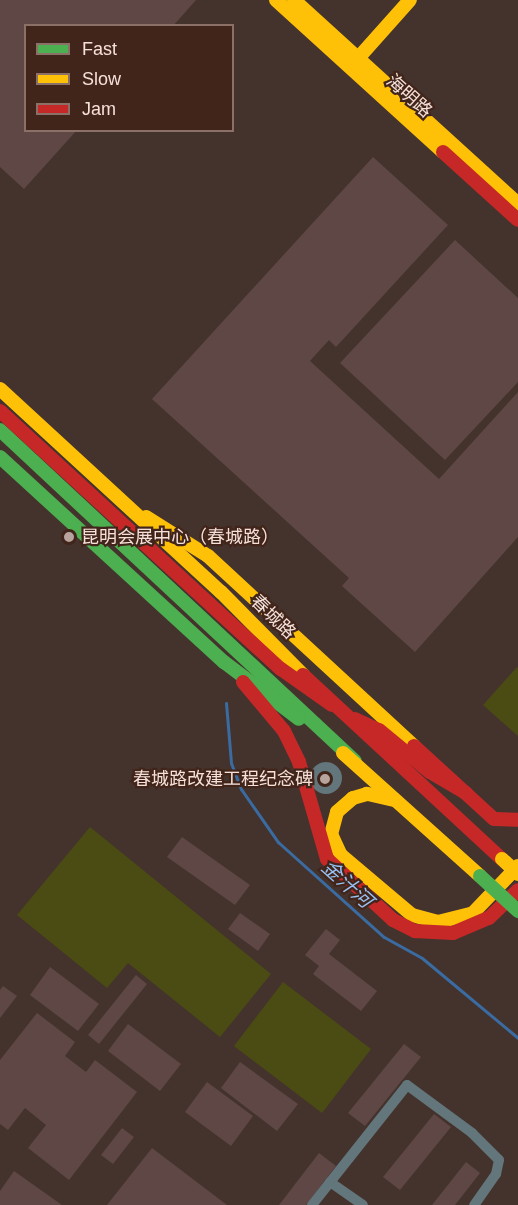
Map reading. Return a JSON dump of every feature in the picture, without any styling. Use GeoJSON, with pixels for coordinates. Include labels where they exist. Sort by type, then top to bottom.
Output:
{"type":"FeatureCollection","features":[{"type":"Feature","properties":{"kind":"main road","name":"海明路"},"geometry":{"type":"LineString","coordinates":[[276,0],[355,63],[518,204]]}},
{"type":"Feature","properties":{"kind":"main road","name":"海明路"},"geometry":{"type":"LineString","coordinates":[[294,0],[355,63],[518,220]]}},
{"type":"Feature","properties":{"kind":"main road"},"geometry":{"type":"LineString","coordinates":[[355,63],[410,0]]}},
{"type":"Feature","properties":{"kind":"main road","name":"春城路"},"geometry":{"type":"LineString","coordinates":[[0,388],[131,507],[294,662],[337,709],[518,874]]}},
{"type":"Feature","properties":{"kind":"main road"},"geometry":{"type":"LineString","coordinates":[[0,411],[83,496],[355,761],[518,911]]}},
{"type":"Feature","properties":{"kind":"main road"},"geometry":{"type":"LineString","coordinates":[[0,430],[83,496],[281,669],[337,709],[379,730],[430,772],[466,793]]}},
{"type":"Feature","properties":{"kind":"main road"},"geometry":{"type":"LineString","coordinates":[[0,457],[224,662],[355,761]]}},
{"type":"Feature","properties":{"kind":"main road"},"geometry":{"type":"LineString","coordinates":[[131,507],[208,556],[494,819],[518,820]]}},
{"type":"Feature","properties":{"kind":"main road"},"geometry":{"type":"LineString","coordinates":[[224,662],[284,731],[299,762],[327,859],[393,920],[415,931],[453,933],[489,918],[518,890]]}},
{"type":"Feature","properties":{"kind":"main road"},"geometry":{"type":"LineString","coordinates":[[398,801],[375,795],[353,798],[337,812],[332,834],[341,855],[412,915],[438,922],[461,918],[483,904],[518,866]]}},
{"type":"Feature","properties":{"kind":"street"},"geometry":{"type":"LineString","coordinates":[[312,1205],[407,1085],[472,1133],[499,1160],[496,1174],[474,1205]]}},
{"type":"Feature","properties":{"kind":"street"},"geometry":{"type":"LineString","coordinates":[[330,1182],[363,1205]]}},
{"type":"Feature","properties":{"kind":"shaded area"},"geometry":{"type":"Polygon","coordinates":[[[518,668],[518,736],[483,705],[518,668]]]}},
{"type":"Feature","properties":{"kind":"shaded area"},"geometry":{"type":"Polygon","coordinates":[[[90,827],[271,974],[220,1037],[128,963],[107,988],[17,915],[90,827]]]}},
{"type":"Feature","properties":{"kind":"shaded area"},"geometry":{"type":"Polygon","coordinates":[[[283,982],[371,1049],[322,1113],[234,1046],[283,982]]]}},
{"type":"Feature","properties":{"kind":"building"},"geometry":{"type":"Polygon","coordinates":[[[0,0],[196,0],[175,24],[24,24],[24,132],[75,132],[24,189],[0,167],[0,0]]]}},
{"type":"Feature","properties":{"kind":"building"},"geometry":{"type":"Polygon","coordinates":[[[373,157],[448,225],[336,347],[329,340],[310,361],[439,479],[518,392],[518,537],[415,652],[342,586],[349,578],[152,399],[373,157]]]}},
{"type":"Feature","properties":{"kind":"building"},"geometry":{"type":"Polygon","coordinates":[[[455,240],[518,298],[518,382],[445,460],[340,363],[455,240]]]}},
{"type":"Feature","properties":{"kind":"building"},"geometry":{"type":"Polygon","coordinates":[[[182,837],[250,885],[235,905],[167,857],[182,837]]]}},
{"type":"Feature","properties":{"kind":"building"},"geometry":{"type":"Polygon","coordinates":[[[240,913],[270,934],[258,951],[228,929],[240,913]]]}},
{"type":"Feature","properties":{"kind":"building"},"geometry":{"type":"Polygon","coordinates":[[[326,929],[340,940],[329,954],[377,991],[361,1011],[313,974],[319,966],[305,955],[326,929]]]}},
{"type":"Feature","properties":{"kind":"building"},"geometry":{"type":"Polygon","coordinates":[[[50,967],[99,1004],[78,1031],[30,995],[50,967]]]}},
{"type":"Feature","properties":{"kind":"building"},"geometry":{"type":"Polygon","coordinates":[[[136,975],[147,984],[99,1044],[88,1035],[136,975]]]}},
{"type":"Feature","properties":{"kind":"building"},"geometry":{"type":"Polygon","coordinates":[[[3,986],[17,996],[0,1018],[0,990],[3,986]]]}},
{"type":"Feature","properties":{"kind":"building"},"geometry":{"type":"Polygon","coordinates":[[[37,1013],[75,1042],[65,1056],[86,1072],[95,1060],[137,1092],[69,1180],[28,1148],[46,1125],[25,1108],[8,1130],[0,1124],[0,1060],[37,1013]]]}},
{"type":"Feature","properties":{"kind":"building"},"geometry":{"type":"Polygon","coordinates":[[[128,1024],[181,1064],[160,1091],[108,1051],[128,1024]]]}},
{"type":"Feature","properties":{"kind":"building"},"geometry":{"type":"Polygon","coordinates":[[[404,1044],[421,1057],[365,1126],[348,1113],[404,1044]]]}},
{"type":"Feature","properties":{"kind":"building"},"geometry":{"type":"Polygon","coordinates":[[[240,1062],[298,1104],[277,1131],[221,1088],[240,1062]]]}},
{"type":"Feature","properties":{"kind":"building"},"geometry":{"type":"Polygon","coordinates":[[[207,1082],[253,1116],[231,1146],[185,1112],[207,1082]]]}},
{"type":"Feature","properties":{"kind":"building"},"geometry":{"type":"Polygon","coordinates":[[[434,1114],[451,1127],[400,1190],[383,1177],[434,1114]]]}},
{"type":"Feature","properties":{"kind":"building"},"geometry":{"type":"Polygon","coordinates":[[[122,1128],[134,1137],[113,1164],[101,1155],[122,1128]]]}},
{"type":"Feature","properties":{"kind":"building"},"geometry":{"type":"Polygon","coordinates":[[[152,1148],[227,1205],[107,1205],[152,1148]]]}},
{"type":"Feature","properties":{"kind":"building"},"geometry":{"type":"Polygon","coordinates":[[[319,1153],[336,1166],[306,1205],[279,1205],[319,1153]]]}},
{"type":"Feature","properties":{"kind":"building"},"geometry":{"type":"Polygon","coordinates":[[[466,1162],[480,1173],[455,1205],[432,1205],[466,1162]]]}},
{"type":"Feature","properties":{"kind":"building"},"geometry":{"type":"Polygon","coordinates":[[[14,1171],[62,1205],[0,1205],[0,1191],[14,1171]]]}},
{"type":"Feature","properties":{"kind":"waterway","name":"金汁河"},"geometry":{"type":"LineString","coordinates":[[226,703],[231,763],[241,789],[278,842],[384,937],[422,958],[518,1038]]}},
{"type":"Feature","properties":{"kind":"traffic: fast"},"geometry":{"type":"LineString","coordinates":[[0,430],[355,761]]}},
{"type":"Feature","properties":{"kind":"traffic: fast"},"geometry":{"type":"LineString","coordinates":[[0,457],[224,662],[299,719]]}},
{"type":"Feature","properties":{"kind":"traffic: fast"},"geometry":{"type":"LineString","coordinates":[[480,876],[518,911]]}},
{"type":"Feature","properties":{"kind":"traffic: slow"},"geometry":{"type":"LineString","coordinates":[[276,0],[443,152]]}},
{"type":"Feature","properties":{"kind":"traffic: slow"},"geometry":{"type":"LineString","coordinates":[[294,0],[518,204]]}},
{"type":"Feature","properties":{"kind":"traffic: slow"},"geometry":{"type":"LineString","coordinates":[[352,65],[410,0]]}},
{"type":"Feature","properties":{"kind":"traffic: slow"},"geometry":{"type":"LineString","coordinates":[[0,389],[221,592],[303,675]]}},
{"type":"Feature","properties":{"kind":"traffic: slow"},"geometry":{"type":"LineString","coordinates":[[146,517],[208,556],[414,746]]}},
{"type":"Feature","properties":{"kind":"traffic: slow"},"geometry":{"type":"LineString","coordinates":[[343,753],[480,876]]}},
{"type":"Feature","properties":{"kind":"traffic: slow"},"geometry":{"type":"LineString","coordinates":[[394,800],[367,794],[353,798],[337,812],[331,834],[341,855],[412,915],[438,922],[473,913],[518,866]]}},
{"type":"Feature","properties":{"kind":"traffic: slow"},"geometry":{"type":"LineString","coordinates":[[502,859],[518,874]]}},
{"type":"Feature","properties":{"kind":"traffic: jam"},"geometry":{"type":"LineString","coordinates":[[443,152],[518,220]]}},
{"type":"Feature","properties":{"kind":"traffic: jam"},"geometry":{"type":"LineString","coordinates":[[0,411],[281,669],[332,705]]}},
{"type":"Feature","properties":{"kind":"traffic: jam"},"geometry":{"type":"LineString","coordinates":[[303,675],[502,859]]}},
{"type":"Feature","properties":{"kind":"traffic: jam"},"geometry":{"type":"LineString","coordinates":[[243,682],[284,731],[299,762],[327,859],[393,920],[415,931],[453,933],[489,918],[518,890]]}},
{"type":"Feature","properties":{"kind":"traffic: jam"},"geometry":{"type":"LineString","coordinates":[[355,719],[379,730],[430,772],[466,793]]}},
{"type":"Feature","properties":{"kind":"traffic: jam"},"geometry":{"type":"LineString","coordinates":[[414,746],[494,819],[518,820]]}},
{"type":"Feature","properties":{"kind":"place","name":"昆明会展中心（春城路）"},"geometry":{"type":"Point","coordinates":[69,537]}},
{"type":"Feature","properties":{"kind":"place","name":"春城路改建工程纪念碑"},"geometry":{"type":"Point","coordinates":[325,779]}}]}
